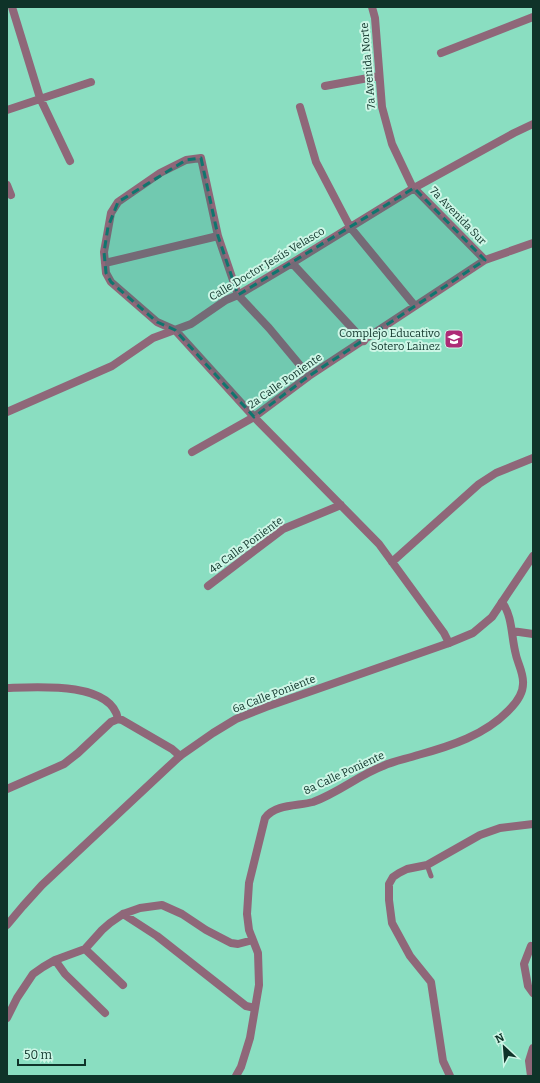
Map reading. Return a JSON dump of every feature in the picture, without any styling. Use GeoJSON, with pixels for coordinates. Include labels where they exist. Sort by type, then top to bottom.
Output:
{"type":"FeatureCollection","features":[{"type":"Feature","properties":{"kind":"street"},"geometry":{"type":"LineString","coordinates":[[12,7],[40,98],[70,161]]}},
{"type":"Feature","properties":{"kind":"street","name":"7a Avenida Norte"},"geometry":{"type":"LineString","coordinates":[[372,7],[375,18],[382,107],[392,144],[414,188]]}},
{"type":"Feature","properties":{"kind":"street"},"geometry":{"type":"LineString","coordinates":[[441,53],[533,17]]}},
{"type":"Feature","properties":{"kind":"street"},"geometry":{"type":"LineString","coordinates":[[325,86],[379,76]]}},
{"type":"Feature","properties":{"kind":"street"},"geometry":{"type":"LineString","coordinates":[[7,110],[91,82]]}},
{"type":"Feature","properties":{"kind":"street"},"geometry":{"type":"LineString","coordinates":[[300,107],[316,162],[350,227],[415,306]]}},
{"type":"Feature","properties":{"kind":"street","name":"Calle Doctor Jesús Velasco"},"geometry":{"type":"LineString","coordinates":[[7,412],[112,366],[153,338],[191,324],[226,300],[238,295],[292,263],[414,188],[514,132],[533,124]]}},
{"type":"Feature","properties":{"kind":"street"},"geometry":{"type":"LineString","coordinates":[[309,376],[269,328],[238,295],[218,236],[201,158],[186,160],[160,174],[118,202],[111,213],[104,252],[106,273],[111,282],[157,322],[175,330],[254,417],[379,544],[444,633],[449,643]]}},
{"type":"Feature","properties":{"kind":"street"},"geometry":{"type":"LineString","coordinates":[[7,185],[11,195]]}},
{"type":"Feature","properties":{"kind":"street","name":"7a Avenida Sur"},"geometry":{"type":"LineString","coordinates":[[414,188],[485,260]]}},
{"type":"Feature","properties":{"kind":"street"},"geometry":{"type":"LineString","coordinates":[[105,263],[218,236]]}},
{"type":"Feature","properties":{"kind":"street","name":"2a Calle Poniente"},"geometry":{"type":"LineString","coordinates":[[192,452],[254,417],[309,376],[485,260],[533,243]]}},
{"type":"Feature","properties":{"kind":"street"},"geometry":{"type":"LineString","coordinates":[[292,263],[364,341]]}},
{"type":"Feature","properties":{"kind":"street"},"geometry":{"type":"LineString","coordinates":[[392,562],[479,484],[496,473],[533,458]]}},
{"type":"Feature","properties":{"kind":"street","name":"4a Calle Poniente"},"geometry":{"type":"LineString","coordinates":[[208,586],[283,529],[341,505]]}},
{"type":"Feature","properties":{"kind":"street","name":"6a Calle Poniente"},"geometry":{"type":"LineString","coordinates":[[7,925],[42,885],[180,756],[213,732],[236,719],[266,707],[449,643],[473,633],[492,617],[533,556]]}},
{"type":"Feature","properties":{"kind":"street","name":"8a Calle Poniente"},"geometry":{"type":"LineString","coordinates":[[236,1076],[245,1056],[250,1038],[258,984],[258,953],[247,922],[249,883],[263,823],[268,814],[272,811],[309,803],[321,798],[383,766],[459,742],[492,724],[512,707],[523,690],[522,677],[515,654],[509,617],[506,607],[502,602]]}},
{"type":"Feature","properties":{"kind":"street"},"geometry":{"type":"LineString","coordinates":[[512,631],[533,634]]}},
{"type":"Feature","properties":{"kind":"street"},"geometry":{"type":"LineString","coordinates":[[7,688],[48,687],[86,691],[111,704],[115,709],[118,718],[172,749],[180,756]]}},
{"type":"Feature","properties":{"kind":"street"},"geometry":{"type":"LineString","coordinates":[[7,789],[64,764],[82,750],[111,722],[118,718]]}},
{"type":"Feature","properties":{"kind":"street"},"geometry":{"type":"LineString","coordinates":[[450,1076],[444,1061],[431,982],[410,956],[392,923],[389,900],[389,884],[393,877],[407,869],[427,865],[480,835],[500,828],[533,824]]}},
{"type":"Feature","properties":{"kind":"street"},"geometry":{"type":"LineString","coordinates":[[7,1018],[20,993],[33,974],[55,960],[85,949],[102,930],[123,914],[140,908],[162,905],[182,914],[206,930],[231,943],[238,944],[253,940]]}},
{"type":"Feature","properties":{"kind":"street"},"geometry":{"type":"LineString","coordinates":[[123,914],[157,936],[246,1006],[254,1008]]}},
{"type":"Feature","properties":{"kind":"street"},"geometry":{"type":"LineString","coordinates":[[531,946],[524,964],[528,986],[533,993]]}},
{"type":"Feature","properties":{"kind":"street"},"geometry":{"type":"LineString","coordinates":[[85,949],[123,985]]}},
{"type":"Feature","properties":{"kind":"street"},"geometry":{"type":"LineString","coordinates":[[55,960],[65,974],[105,1013]]}},
{"type":"Feature","properties":{"kind":"street"},"geometry":{"type":"LineString","coordinates":[[531,1076],[528,1061],[533,1048]]}},
{"type":"Feature","properties":{"kind":"lane"},"geometry":{"type":"LineString","coordinates":[[427,865],[431,876]]}},
{"type":"Feature","properties":{"kind":"highlighted area"},"geometry":{"type":"Polygon","coordinates":[[[201,158],[218,236],[238,295],[414,188],[485,260],[309,376],[254,417],[175,330],[157,322],[111,282],[106,273],[104,252],[108,227],[118,202],[186,160],[201,158]]]}},
{"type":"Feature","properties":{"kind":"place","name":"Complejo Educativo Sotero Lainez"},"geometry":{"type":"Point","coordinates":[454,339]}}]}
